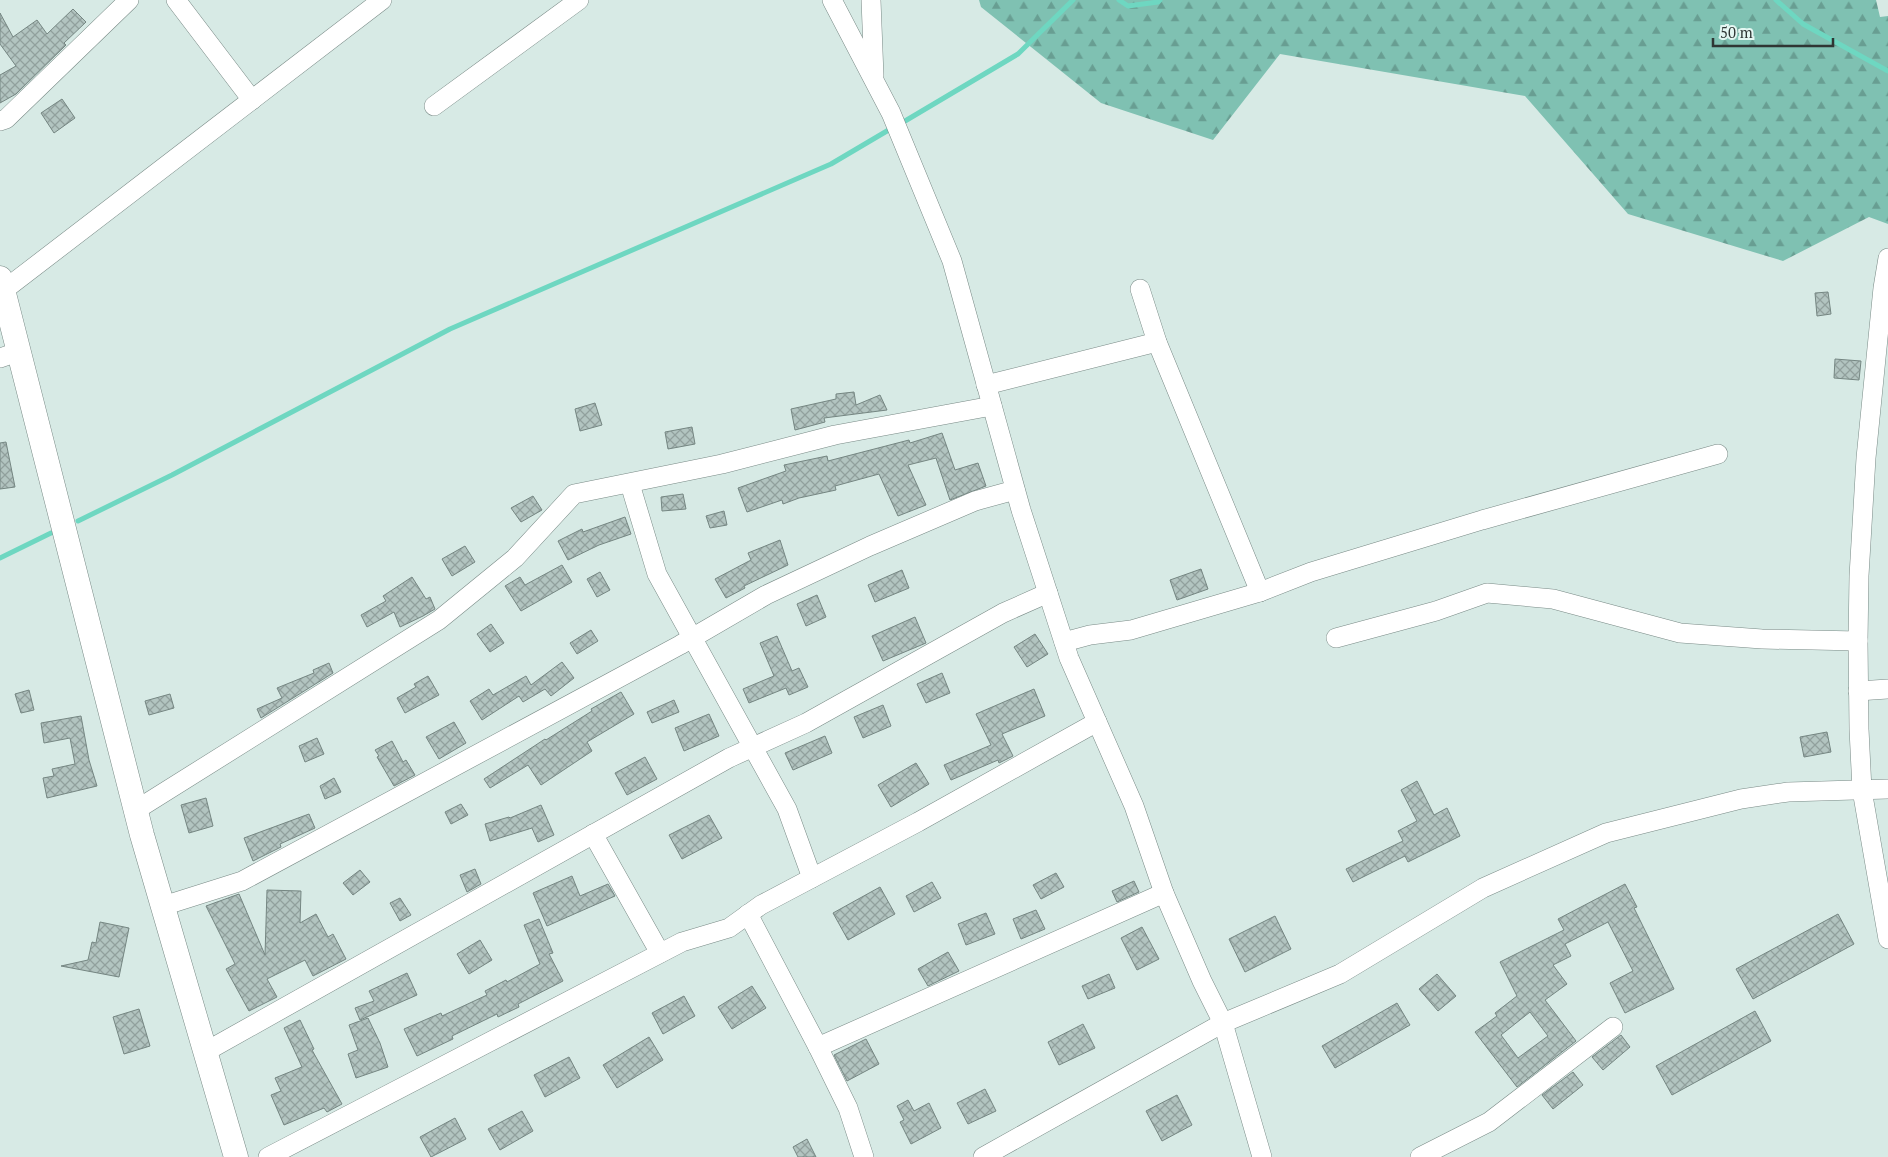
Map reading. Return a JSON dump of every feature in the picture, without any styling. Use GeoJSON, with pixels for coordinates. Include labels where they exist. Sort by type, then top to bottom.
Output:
{"type":"FeatureCollection","features":[{"type":"Feature","properties":{"kind":"street"},"geometry":{"type":"LineString","coordinates":[[0,121],[6,119],[129,0]]}},
{"type":"Feature","properties":{"kind":"street"},"geometry":{"type":"LineString","coordinates":[[176,0],[252,100]]}},
{"type":"Feature","properties":{"kind":"street"},"geometry":{"type":"LineString","coordinates":[[236,1157],[162,906],[10,355],[2,284],[252,100],[382,0]]}},
{"type":"Feature","properties":{"kind":"street"},"geometry":{"type":"LineString","coordinates":[[434,106],[579,0]]}},
{"type":"Feature","properties":{"kind":"street"},"geometry":{"type":"LineString","coordinates":[[832,0],[891,113],[952,261],[1015,490],[1069,658],[1134,806],[1164,893],[1202,981],[1223,1023],[1262,1157]]}},
{"type":"Feature","properties":{"kind":"street"},"geometry":{"type":"LineString","coordinates":[[872,0],[874,80]]}},
{"type":"Feature","properties":{"kind":"street"},"geometry":{"type":"LineString","coordinates":[[1888,258],[1883,288],[1866,458],[1858,576],[1858,691],[1862,790],[1885,908],[1888,939]]}},
{"type":"Feature","properties":{"kind":"street"},"geometry":{"type":"LineString","coordinates":[[1140,289],[1157,342],[1260,592]]}},
{"type":"Feature","properties":{"kind":"street"},"geometry":{"type":"LineString","coordinates":[[986,385],[1157,342]]}},
{"type":"Feature","properties":{"kind":"street"},"geometry":{"type":"LineString","coordinates":[[136,810],[439,620],[515,558],[574,494],[722,464],[835,435],[992,406]]}},
{"type":"Feature","properties":{"kind":"street"},"geometry":{"type":"LineString","coordinates":[[1064,642],[1090,635],[1131,630],[1260,592],[1311,572],[1482,520],[1718,454]]}},
{"type":"Feature","properties":{"kind":"street"},"geometry":{"type":"LineString","coordinates":[[630,484],[657,574],[787,809],[812,878]]}},
{"type":"Feature","properties":{"kind":"street"},"geometry":{"type":"LineString","coordinates":[[162,906],[242,881],[693,638],[766,595],[870,546],[975,501],[1015,490]]}},
{"type":"Feature","properties":{"kind":"street"},"geometry":{"type":"LineString","coordinates":[[205,1052],[729,758],[806,723],[1003,613],[1048,593]]}},
{"type":"Feature","properties":{"kind":"street"},"geometry":{"type":"LineString","coordinates":[[1336,638],[1436,611],[1487,593],[1552,599],[1680,633],[1762,639],[1858,642]]}},
{"type":"Feature","properties":{"kind":"street"},"geometry":{"type":"LineString","coordinates":[[1858,691],[1888,689]]}},
{"type":"Feature","properties":{"kind":"street"},"geometry":{"type":"LineString","coordinates":[[268,1157],[682,942],[729,928],[761,905],[918,822],[1097,722]]}},
{"type":"Feature","properties":{"kind":"street"},"geometry":{"type":"LineString","coordinates":[[983,1157],[1223,1023],[1340,974],[1483,888],[1606,833],[1750,798],[1788,792],[1888,789]]}},
{"type":"Feature","properties":{"kind":"street"},"geometry":{"type":"LineString","coordinates":[[593,834],[660,953]]}},
{"type":"Feature","properties":{"kind":"street"},"geometry":{"type":"LineString","coordinates":[[818,1047],[1164,893]]}},
{"type":"Feature","properties":{"kind":"street"},"geometry":{"type":"LineString","coordinates":[[748,914],[848,1108],[864,1157]]}},
{"type":"Feature","properties":{"kind":"street"},"geometry":{"type":"LineString","coordinates":[[1420,1157],[1489,1122],[1613,1027]]}},
{"type":"Feature","properties":{"kind":"green space"},"geometry":{"type":"Polygon","coordinates":[[[979,0],[1876,0],[1880,17],[1888,16],[1888,224],[1869,217],[1783,261],[1628,214],[1525,96],[1280,54],[1213,140],[1101,103],[981,7],[979,0]]]}},
{"type":"Feature","properties":{"kind":"building"},"geometry":{"type":"Polygon","coordinates":[[[73,9],[86,22],[64,43],[66,45],[16,94],[0,103],[0,75],[16,66],[0,44],[0,13],[13,37],[37,20],[47,34],[73,9]]]}},
{"type":"Feature","properties":{"kind":"building"},"geometry":{"type":"Polygon","coordinates":[[[62,99],[75,118],[54,133],[41,113],[62,99]]]}},
{"type":"Feature","properties":{"kind":"building"},"geometry":{"type":"Polygon","coordinates":[[[1828,292],[1831,314],[1817,316],[1815,293],[1828,292]]]}},
{"type":"Feature","properties":{"kind":"building"},"geometry":{"type":"Polygon","coordinates":[[[1835,359],[1861,361],[1859,380],[1834,378],[1835,359]]]}},
{"type":"Feature","properties":{"kind":"building"},"geometry":{"type":"Polygon","coordinates":[[[854,392],[856,405],[880,395],[887,410],[824,418],[825,422],[795,430],[791,409],[836,399],[836,394],[854,392]]]}},
{"type":"Feature","properties":{"kind":"building"},"geometry":{"type":"Polygon","coordinates":[[[595,403],[602,425],[580,431],[575,409],[595,403]]]}},
{"type":"Feature","properties":{"kind":"building"},"geometry":{"type":"Polygon","coordinates":[[[692,427],[695,444],[668,449],[665,432],[692,427]]]}},
{"type":"Feature","properties":{"kind":"building"},"geometry":{"type":"Polygon","coordinates":[[[942,433],[955,470],[978,463],[986,486],[950,500],[936,458],[908,465],[926,505],[898,516],[879,474],[835,486],[836,490],[799,498],[783,504],[782,500],[747,512],[738,488],[786,471],[784,465],[827,456],[828,461],[909,440],[910,443],[942,433]]]}},
{"type":"Feature","properties":{"kind":"building"},"geometry":{"type":"Polygon","coordinates":[[[6,442],[15,487],[0,489],[0,443],[6,442]]]}},
{"type":"Feature","properties":{"kind":"building"},"geometry":{"type":"Polygon","coordinates":[[[683,494],[686,509],[662,511],[661,497],[683,494]]]}},
{"type":"Feature","properties":{"kind":"building"},"geometry":{"type":"Polygon","coordinates":[[[533,496],[542,510],[521,522],[511,508],[533,496]]]}},
{"type":"Feature","properties":{"kind":"building"},"geometry":{"type":"Polygon","coordinates":[[[724,511],[727,525],[710,528],[706,516],[724,511]]]}},
{"type":"Feature","properties":{"kind":"building"},"geometry":{"type":"Polygon","coordinates":[[[625,517],[631,534],[599,545],[568,560],[558,541],[582,529],[583,532],[625,517]]]}},
{"type":"Feature","properties":{"kind":"building"},"geometry":{"type":"Polygon","coordinates":[[[780,540],[788,565],[744,586],[745,588],[726,598],[715,579],[751,560],[748,553],[780,540]]]}},
{"type":"Feature","properties":{"kind":"building"},"geometry":{"type":"Polygon","coordinates":[[[465,546],[475,562],[452,576],[442,559],[465,546]]]}},
{"type":"Feature","properties":{"kind":"building"},"geometry":{"type":"Polygon","coordinates":[[[562,565],[572,582],[521,611],[505,586],[520,577],[525,585],[562,565]]]}},
{"type":"Feature","properties":{"kind":"building"},"geometry":{"type":"Polygon","coordinates":[[[1201,569],[1208,589],[1177,600],[1170,580],[1201,569]]]}},
{"type":"Feature","properties":{"kind":"building"},"geometry":{"type":"Polygon","coordinates":[[[902,570],[909,588],[875,602],[868,585],[902,570]]]}},
{"type":"Feature","properties":{"kind":"building"},"geometry":{"type":"Polygon","coordinates":[[[600,572],[610,590],[597,597],[587,579],[600,572]]]}},
{"type":"Feature","properties":{"kind":"building"},"geometry":{"type":"Polygon","coordinates":[[[412,577],[426,599],[430,597],[435,609],[400,627],[394,612],[367,627],[361,615],[386,601],[383,596],[412,577]]]}},
{"type":"Feature","properties":{"kind":"building"},"geometry":{"type":"Polygon","coordinates":[[[817,595],[826,617],[806,626],[797,604],[817,595]]]}},
{"type":"Feature","properties":{"kind":"building"},"geometry":{"type":"Polygon","coordinates":[[[915,617],[926,643],[883,661],[872,636],[915,617]]]}},
{"type":"Feature","properties":{"kind":"building"},"geometry":{"type":"Polygon","coordinates":[[[491,624],[504,643],[490,652],[477,634],[491,624]]]}},
{"type":"Feature","properties":{"kind":"building"},"geometry":{"type":"Polygon","coordinates":[[[591,630],[598,641],[577,654],[570,643],[591,630]]]}},
{"type":"Feature","properties":{"kind":"building"},"geometry":{"type":"Polygon","coordinates":[[[1035,634],[1048,654],[1027,667],[1014,647],[1035,634]]]}},
{"type":"Feature","properties":{"kind":"building"},"geometry":{"type":"Polygon","coordinates":[[[777,636],[792,671],[799,668],[808,687],[789,695],[786,688],[749,703],[743,689],[774,676],[760,643],[777,636]]]}},
{"type":"Feature","properties":{"kind":"building"},"geometry":{"type":"Polygon","coordinates":[[[562,662],[574,678],[551,696],[545,689],[523,702],[519,696],[482,720],[470,701],[489,689],[493,695],[526,676],[531,685],[562,662]]]}},
{"type":"Feature","properties":{"kind":"building"},"geometry":{"type":"Polygon","coordinates":[[[329,663],[333,673],[261,718],[257,709],[282,698],[277,688],[314,673],[313,670],[329,663]]]}},
{"type":"Feature","properties":{"kind":"building"},"geometry":{"type":"Polygon","coordinates":[[[942,673],[950,693],[926,703],[917,684],[942,673]]]}},
{"type":"Feature","properties":{"kind":"building"},"geometry":{"type":"Polygon","coordinates":[[[428,676],[439,695],[405,713],[397,698],[416,687],[414,684],[428,676]]]}},
{"type":"Feature","properties":{"kind":"building"},"geometry":{"type":"Polygon","coordinates":[[[1034,689],[1045,716],[1002,734],[1013,756],[999,763],[998,760],[951,780],[944,765],[991,745],[976,714],[1034,689]]]}},
{"type":"Feature","properties":{"kind":"building"},"geometry":{"type":"Polygon","coordinates":[[[29,690],[34,710],[21,713],[15,694],[29,690]]]}},
{"type":"Feature","properties":{"kind":"building"},"geometry":{"type":"Polygon","coordinates":[[[621,692],[634,714],[587,742],[592,751],[541,785],[528,765],[490,788],[484,779],[592,711],[591,709],[621,692]]]}},
{"type":"Feature","properties":{"kind":"building"},"geometry":{"type":"Polygon","coordinates":[[[170,694],[174,708],[149,715],[145,701],[170,694]]]}},
{"type":"Feature","properties":{"kind":"building"},"geometry":{"type":"Polygon","coordinates":[[[674,700],[679,712],[652,723],[647,712],[674,700]]]}},
{"type":"Feature","properties":{"kind":"building"},"geometry":{"type":"Polygon","coordinates":[[[883,705],[891,726],[863,738],[854,717],[883,705]]]}},
{"type":"Feature","properties":{"kind":"building"},"geometry":{"type":"Polygon","coordinates":[[[709,714],[719,736],[684,751],[675,728],[709,714]]]}},
{"type":"Feature","properties":{"kind":"building"},"geometry":{"type":"Polygon","coordinates":[[[81,716],[89,760],[97,786],[47,798],[43,778],[54,776],[52,769],[75,764],[70,738],[44,743],[41,723],[81,716]]]}},
{"type":"Feature","properties":{"kind":"building"},"geometry":{"type":"Polygon","coordinates":[[[454,722],[466,743],[439,759],[426,737],[454,722]]]}},
{"type":"Feature","properties":{"kind":"building"},"geometry":{"type":"Polygon","coordinates":[[[1827,732],[1831,752],[1804,757],[1800,737],[1827,732]]]}},
{"type":"Feature","properties":{"kind":"building"},"geometry":{"type":"Polygon","coordinates":[[[825,736],[832,753],[793,770],[785,753],[825,736]]]}},
{"type":"Feature","properties":{"kind":"building"},"geometry":{"type":"Polygon","coordinates":[[[317,738],[324,754],[305,762],[299,746],[317,738]]]}},
{"type":"Feature","properties":{"kind":"building"},"geometry":{"type":"Polygon","coordinates":[[[392,741],[403,762],[406,760],[415,775],[394,786],[375,750],[392,741]]]}},
{"type":"Feature","properties":{"kind":"building"},"geometry":{"type":"Polygon","coordinates":[[[645,757],[657,779],[627,795],[615,773],[645,757]]]}},
{"type":"Feature","properties":{"kind":"building"},"geometry":{"type":"Polygon","coordinates":[[[916,763],[929,784],[891,807],[878,785],[916,763]]]}},
{"type":"Feature","properties":{"kind":"building"},"geometry":{"type":"Polygon","coordinates":[[[334,778],[341,792],[325,799],[320,786],[334,778]]]}},
{"type":"Feature","properties":{"kind":"building"},"geometry":{"type":"Polygon","coordinates":[[[1417,781],[1434,815],[1447,808],[1460,836],[1408,862],[1405,856],[1353,882],[1346,869],[1403,841],[1398,831],[1417,821],[1401,790],[1417,781]]]}},
{"type":"Feature","properties":{"kind":"building"},"geometry":{"type":"Polygon","coordinates":[[[206,798],[213,826],[189,833],[181,805],[206,798]]]}},
{"type":"Feature","properties":{"kind":"building"},"geometry":{"type":"Polygon","coordinates":[[[461,804],[468,815],[451,824],[445,812],[461,804]]]}},
{"type":"Feature","properties":{"kind":"building"},"geometry":{"type":"Polygon","coordinates":[[[541,805],[554,835],[538,842],[532,828],[490,841],[485,824],[510,818],[541,805]]]}},
{"type":"Feature","properties":{"kind":"building"},"geometry":{"type":"Polygon","coordinates":[[[309,814],[315,828],[280,844],[281,847],[253,861],[244,838],[309,814]]]}},
{"type":"Feature","properties":{"kind":"building"},"geometry":{"type":"Polygon","coordinates":[[[709,815],[722,838],[682,859],[669,835],[709,815]]]}},
{"type":"Feature","properties":{"kind":"building"},"geometry":{"type":"Polygon","coordinates":[[[475,869],[481,884],[467,892],[460,875],[475,869]]]}},
{"type":"Feature","properties":{"kind":"building"},"geometry":{"type":"Polygon","coordinates":[[[360,870],[370,882],[353,895],[343,883],[360,870]]]}},
{"type":"Feature","properties":{"kind":"building"},"geometry":{"type":"Polygon","coordinates":[[[1056,873],[1064,887],[1041,899],[1033,885],[1056,873]]]}},
{"type":"Feature","properties":{"kind":"building"},"geometry":{"type":"Polygon","coordinates":[[[572,876],[580,896],[608,884],[615,896],[547,926],[533,893],[572,876]]]}},
{"type":"Feature","properties":{"kind":"building"},"geometry":{"type":"Polygon","coordinates":[[[1134,881],[1139,892],[1117,902],[1112,891],[1134,881]]]}},
{"type":"Feature","properties":{"kind":"building"},"geometry":{"type":"Polygon","coordinates":[[[932,882],[941,898],[914,912],[906,896],[932,882]]]}},
{"type":"Feature","properties":{"kind":"building"},"geometry":{"type":"Polygon","coordinates":[[[1625,884],[1637,907],[1634,908],[1674,989],[1625,1013],[1610,983],[1633,971],[1608,922],[1565,944],[1571,956],[1553,965],[1567,984],[1545,1000],[1576,1041],[1517,1087],[1475,1032],[1497,1016],[1495,1013],[1517,996],[1500,962],[1564,930],[1558,919],[1625,884]],[[1530,1012],[1501,1035],[1518,1058],[1548,1036],[1530,1012]]]}},
{"type":"Feature","properties":{"kind":"building"},"geometry":{"type":"Polygon","coordinates":[[[880,887],[895,914],[848,940],[833,913],[880,887]]]}},
{"type":"Feature","properties":{"kind":"building"},"geometry":{"type":"Polygon","coordinates":[[[267,890],[301,891],[300,923],[316,914],[328,937],[333,934],[346,959],[313,976],[305,960],[267,979],[277,997],[249,1011],[226,969],[235,964],[206,906],[239,894],[265,955],[267,890]]]}},
{"type":"Feature","properties":{"kind":"building"},"geometry":{"type":"Polygon","coordinates":[[[400,898],[411,915],[400,921],[390,903],[400,898]]]}},
{"type":"Feature","properties":{"kind":"building"},"geometry":{"type":"Polygon","coordinates":[[[1036,910],[1045,929],[1021,939],[1013,919],[1036,910]]]}},
{"type":"Feature","properties":{"kind":"building"},"geometry":{"type":"Polygon","coordinates":[[[986,913],[995,934],[966,945],[958,924],[986,913]]]}},
{"type":"Feature","properties":{"kind":"building"},"geometry":{"type":"Polygon","coordinates":[[[1838,914],[1854,944],[1753,999],[1736,969],[1838,914]]]}},
{"type":"Feature","properties":{"kind":"building"},"geometry":{"type":"Polygon","coordinates":[[[1275,916],[1291,949],[1245,972],[1229,939],[1275,916]]]}},
{"type":"Feature","properties":{"kind":"building"},"geometry":{"type":"Polygon","coordinates":[[[539,919],[553,953],[549,954],[563,981],[518,1004],[519,1007],[498,1017],[497,1014],[452,1036],[453,1039],[417,1056],[404,1029],[441,1013],[442,1016],[487,995],[485,991],[506,980],[507,982],[540,964],[524,925],[539,919]]]}},
{"type":"Feature","properties":{"kind":"building"},"geometry":{"type":"Polygon","coordinates":[[[100,922],[129,928],[119,977],[61,966],[88,960],[92,942],[96,943],[100,922]]]}},
{"type":"Feature","properties":{"kind":"building"},"geometry":{"type":"Polygon","coordinates":[[[1142,927],[1159,959],[1137,970],[1121,938],[1142,927]]]}},
{"type":"Feature","properties":{"kind":"building"},"geometry":{"type":"Polygon","coordinates":[[[480,940],[492,960],[469,974],[457,954],[480,940]]]}},
{"type":"Feature","properties":{"kind":"building"},"geometry":{"type":"Polygon","coordinates":[[[948,952],[959,971],[928,986],[918,969],[948,952]]]}},
{"type":"Feature","properties":{"kind":"building"},"geometry":{"type":"Polygon","coordinates":[[[407,973],[417,995],[360,1020],[355,1008],[374,1001],[369,991],[407,973]]]}},
{"type":"Feature","properties":{"kind":"building"},"geometry":{"type":"Polygon","coordinates":[[[1109,974],[1115,988],[1088,999],[1082,986],[1109,974]]]}},
{"type":"Feature","properties":{"kind":"building"},"geometry":{"type":"Polygon","coordinates":[[[1437,974],[1456,996],[1438,1011],[1419,989],[1437,974]]]}},
{"type":"Feature","properties":{"kind":"building"},"geometry":{"type":"Polygon","coordinates":[[[752,986],[766,1008],[732,1029],[718,1007],[752,986]]]}},
{"type":"Feature","properties":{"kind":"building"},"geometry":{"type":"Polygon","coordinates":[[[684,996],[695,1016],[663,1034],[652,1013],[684,996]]]}},
{"type":"Feature","properties":{"kind":"building"},"geometry":{"type":"Polygon","coordinates":[[[1397,1003],[1410,1025],[1335,1068],[1322,1046],[1397,1003]]]}},
{"type":"Feature","properties":{"kind":"building"},"geometry":{"type":"Polygon","coordinates":[[[139,1009],[150,1046],[124,1054],[113,1017],[139,1009]]]}},
{"type":"Feature","properties":{"kind":"building"},"geometry":{"type":"Polygon","coordinates":[[[1755,1011],[1771,1041],[1672,1095],[1656,1066],[1755,1011]]]}},
{"type":"Feature","properties":{"kind":"building"},"geometry":{"type":"Polygon","coordinates":[[[368,1018],[380,1043],[388,1067],[356,1078],[348,1054],[358,1050],[349,1025],[368,1018]]]}},
{"type":"Feature","properties":{"kind":"building"},"geometry":{"type":"Polygon","coordinates":[[[300,1020],[314,1049],[312,1050],[342,1104],[327,1112],[324,1108],[284,1125],[271,1095],[281,1091],[275,1078],[302,1067],[284,1028],[300,1020]]]}},
{"type":"Feature","properties":{"kind":"building"},"geometry":{"type":"Polygon","coordinates":[[[1083,1024],[1095,1048],[1059,1065],[1048,1042],[1083,1024]]]}},
{"type":"Feature","properties":{"kind":"building"},"geometry":{"type":"Polygon","coordinates":[[[1621,1035],[1630,1047],[1603,1070],[1592,1057],[1621,1035]]]}},
{"type":"Feature","properties":{"kind":"building"},"geometry":{"type":"Polygon","coordinates":[[[649,1037],[663,1060],[617,1088],[603,1065],[649,1037]]]}},
{"type":"Feature","properties":{"kind":"building"},"geometry":{"type":"Polygon","coordinates":[[[866,1039],[879,1064],[847,1081],[834,1055],[866,1039]]]}},
{"type":"Feature","properties":{"kind":"building"},"geometry":{"type":"Polygon","coordinates":[[[569,1057],[580,1078],[545,1097],[534,1075],[569,1057]]]}},
{"type":"Feature","properties":{"kind":"building"},"geometry":{"type":"Polygon","coordinates":[[[1573,1072],[1583,1085],[1553,1109],[1542,1095],[1573,1072]]]}},
{"type":"Feature","properties":{"kind":"building"},"geometry":{"type":"Polygon","coordinates":[[[985,1089],[996,1111],[968,1124],[957,1103],[985,1089]]]}},
{"type":"Feature","properties":{"kind":"building"},"geometry":{"type":"Polygon","coordinates":[[[1177,1095],[1192,1125],[1162,1141],[1146,1111],[1177,1095]]]}},
{"type":"Feature","properties":{"kind":"building"},"geometry":{"type":"Polygon","coordinates":[[[908,1100],[914,1111],[929,1103],[941,1128],[911,1144],[900,1122],[904,1120],[897,1106],[908,1100]]]}},
{"type":"Feature","properties":{"kind":"building"},"geometry":{"type":"Polygon","coordinates":[[[522,1111],[533,1131],[500,1150],[488,1129],[522,1111]]]}},
{"type":"Feature","properties":{"kind":"building"},"geometry":{"type":"Polygon","coordinates":[[[455,1118],[466,1139],[431,1157],[420,1137],[455,1118]]]}},
{"type":"Feature","properties":{"kind":"building"},"geometry":{"type":"Polygon","coordinates":[[[807,1139],[816,1157],[798,1157],[793,1147],[807,1139]]]}},
{"type":"Feature","properties":{"kind":"waterway"},"geometry":{"type":"LineString","coordinates":[[900,124],[1018,54],[1073,0]]}},
{"type":"Feature","properties":{"kind":"waterway"},"geometry":{"type":"LineString","coordinates":[[1119,0],[1128,6],[1158,2],[1160,0]]}},
{"type":"Feature","properties":{"kind":"waterway"},"geometry":{"type":"LineString","coordinates":[[1776,0],[1803,24],[1888,71]]}},
{"type":"Feature","properties":{"kind":"waterway"},"geometry":{"type":"LineString","coordinates":[[78,521],[172,475],[450,329],[831,164],[892,128]]}},
{"type":"Feature","properties":{"kind":"waterway"},"geometry":{"type":"LineString","coordinates":[[0,558],[51,533]]}}]}
